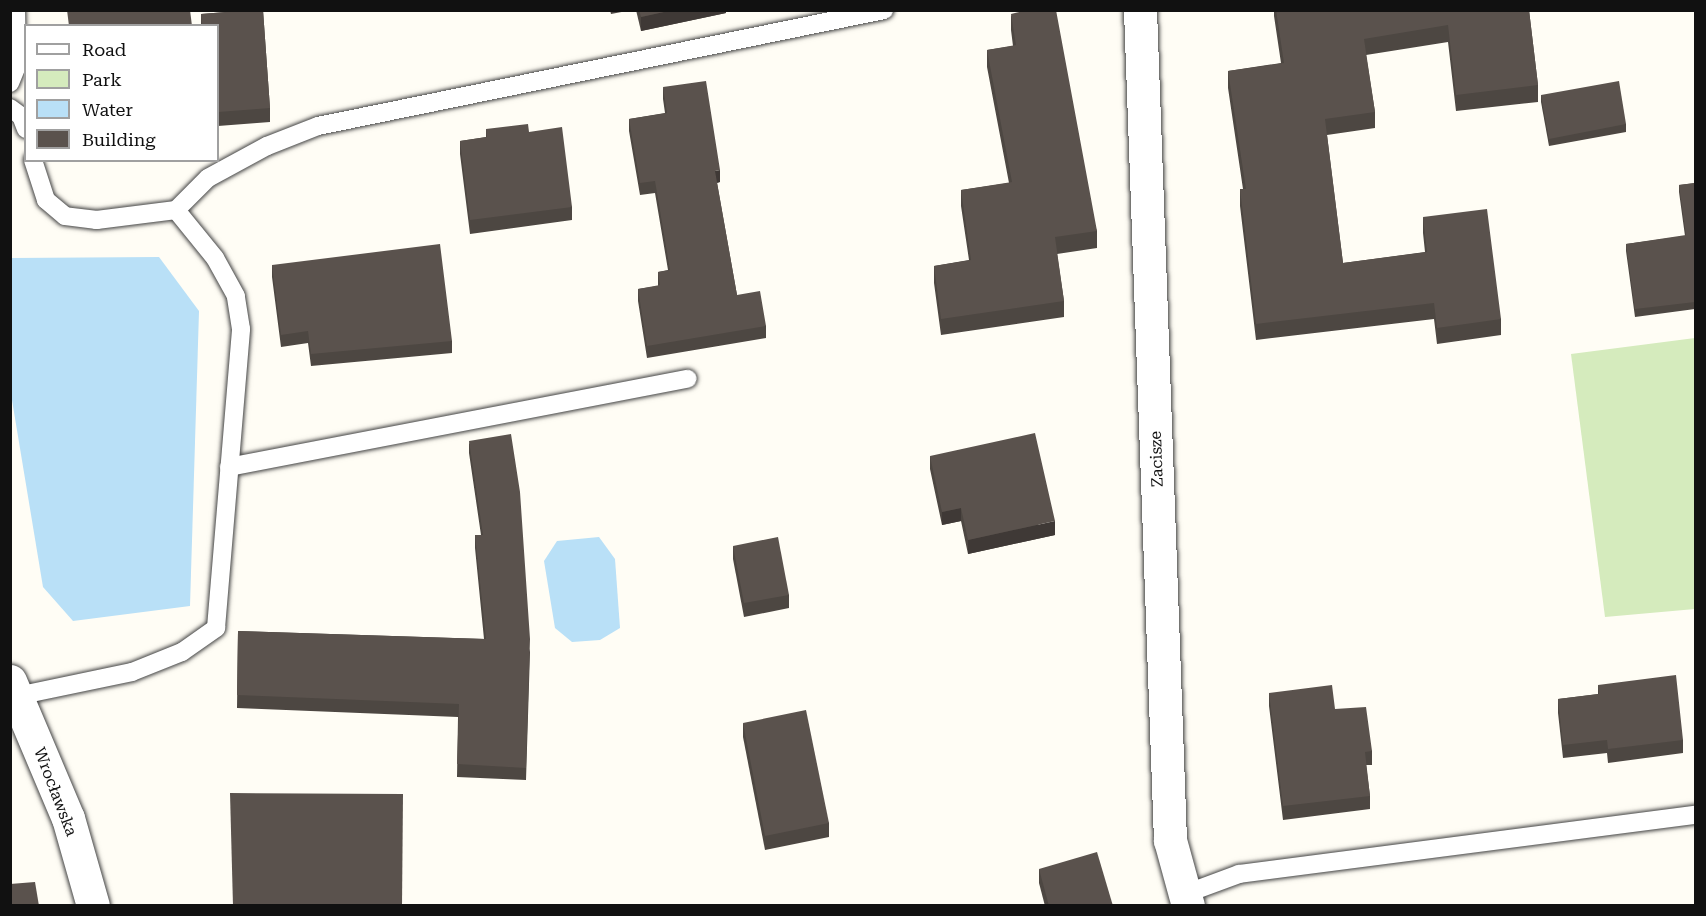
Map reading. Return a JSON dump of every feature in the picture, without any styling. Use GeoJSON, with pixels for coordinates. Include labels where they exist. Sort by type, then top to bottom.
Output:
{"type":"FeatureCollection","features":[{"type":"Feature","properties":{"kind":"street","name":"Zacisze"},"geometry":{"type":"LineString","coordinates":[[1140,10],[1170,840],[1186,900]]}},
{"type":"Feature","properties":{"kind":"street","name":"Wrocławska"},"geometry":{"type":"LineString","coordinates":[[14,688],[68,818],[93,906]]}},
{"type":"Feature","properties":{"kind":"lane"},"geometry":{"type":"LineString","coordinates":[[10,83],[17,66],[16,10]]}},
{"type":"Feature","properties":{"kind":"lane"},"geometry":{"type":"LineString","coordinates":[[34,162],[46,201],[65,216],[97,220],[176,210],[208,178],[267,146],[318,126],[884,10]]}},
{"type":"Feature","properties":{"kind":"lane"},"geometry":{"type":"LineString","coordinates":[[10,108],[21,116],[24,124]]}},
{"type":"Feature","properties":{"kind":"lane"},"geometry":{"type":"LineString","coordinates":[[14,688],[132,672],[182,652],[216,628],[241,329],[236,296],[215,258],[176,210]]}},
{"type":"Feature","properties":{"kind":"lane"},"geometry":{"type":"LineString","coordinates":[[229,467],[688,379]]}},
{"type":"Feature","properties":{"kind":"lane"},"geometry":{"type":"LineString","coordinates":[[1186,900],[1239,874],[1695,815]]}},
{"type":"Feature","properties":{"kind":"green space"},"geometry":{"type":"Polygon","coordinates":[[[1695,338],[1695,609],[1605,617],[1571,354],[1695,338]]]}},
{"type":"Feature","properties":{"kind":"water"},"geometry":{"type":"Polygon","coordinates":[[[159,257],[199,311],[190,606],[73,621],[43,587],[11,394],[11,258],[159,257]]]}},
{"type":"Feature","properties":{"kind":"water"},"geometry":{"type":"Polygon","coordinates":[[[599,537],[615,559],[620,628],[600,640],[572,642],[555,628],[544,561],[557,541],[599,537]]]}},
{"type":"Feature","properties":{"kind":"building"},"geometry":{"type":"Polygon","coordinates":[[[67,10],[190,10],[192,24],[69,24],[67,10]]]}},
{"type":"Feature","properties":{"kind":"building"},"geometry":{"type":"Polygon","coordinates":[[[263,10],[270,108],[219,112],[219,24],[202,24],[201,14],[263,10]]]}},
{"type":"Feature","properties":{"kind":"building"},"geometry":{"type":"Polygon","coordinates":[[[639,10],[673,10],[641,17],[639,10]]]}},
{"type":"Feature","properties":{"kind":"building"},"geometry":{"type":"Polygon","coordinates":[[[1028,10],[1056,10],[1097,231],[1055,237],[1064,301],[941,319],[934,266],[971,260],[961,190],[1012,182],[987,50],[1016,45],[1011,14],[1028,10]]]}},
{"type":"Feature","properties":{"kind":"building"},"geometry":{"type":"Polygon","coordinates":[[[1276,10],[1529,10],[1538,85],[1456,95],[1448,25],[1364,39],[1375,112],[1325,119],[1343,263],[1427,252],[1423,217],[1487,209],[1501,319],[1437,328],[1434,303],[1256,324],[1240,189],[1246,189],[1228,71],[1284,63],[1276,10]]]}},
{"type":"Feature","properties":{"kind":"building"},"geometry":{"type":"Polygon","coordinates":[[[706,81],[720,170],[715,171],[737,295],[760,291],[766,326],[647,346],[638,289],[660,285],[658,272],[670,270],[655,181],[640,183],[629,119],[667,113],[663,87],[706,81]]]}},
{"type":"Feature","properties":{"kind":"building"},"geometry":{"type":"Polygon","coordinates":[[[1619,81],[1626,124],[1549,139],[1541,95],[1619,81]]]}},
{"type":"Feature","properties":{"kind":"building"},"geometry":{"type":"Polygon","coordinates":[[[528,124],[529,132],[562,127],[572,207],[470,220],[460,141],[487,137],[486,129],[528,124]]]}},
{"type":"Feature","properties":{"kind":"building"},"geometry":{"type":"Polygon","coordinates":[[[1695,183],[1695,302],[1635,309],[1626,244],[1686,235],[1679,185],[1695,183]]]}},
{"type":"Feature","properties":{"kind":"building"},"geometry":{"type":"Polygon","coordinates":[[[440,244],[452,341],[311,354],[308,331],[281,335],[272,265],[440,244]]]}},
{"type":"Feature","properties":{"kind":"building"},"geometry":{"type":"Polygon","coordinates":[[[1035,433],[1055,521],[968,540],[961,508],[942,512],[930,456],[1035,433]]]}},
{"type":"Feature","properties":{"kind":"building"},"geometry":{"type":"Polygon","coordinates":[[[511,434],[520,492],[530,639],[526,768],[457,764],[459,704],[237,695],[238,631],[486,639],[475,535],[483,535],[469,441],[511,434]]]}},
{"type":"Feature","properties":{"kind":"building"},"geometry":{"type":"Polygon","coordinates":[[[778,537],[789,595],[744,603],[733,546],[778,537]]]}},
{"type":"Feature","properties":{"kind":"building"},"geometry":{"type":"Polygon","coordinates":[[[1676,675],[1683,740],[1608,749],[1607,740],[1563,745],[1558,699],[1599,694],[1598,685],[1676,675]]]}},
{"type":"Feature","properties":{"kind":"building"},"geometry":{"type":"Polygon","coordinates":[[[1332,685],[1335,709],[1366,707],[1372,751],[1365,752],[1370,796],[1283,806],[1269,693],[1332,685]]]}},
{"type":"Feature","properties":{"kind":"building"},"geometry":{"type":"Polygon","coordinates":[[[806,710],[829,823],[765,836],[743,723],[806,710]]]}},
{"type":"Feature","properties":{"kind":"building"},"geometry":{"type":"Polygon","coordinates":[[[230,793],[403,794],[402,906],[233,906],[230,793]]]}},
{"type":"Feature","properties":{"kind":"building"},"geometry":{"type":"Polygon","coordinates":[[[1097,852],[1113,906],[1049,906],[1039,869],[1097,852]]]}},
{"type":"Feature","properties":{"kind":"building"},"geometry":{"type":"Polygon","coordinates":[[[35,882],[39,906],[10,906],[10,884],[35,882]]]}}]}
